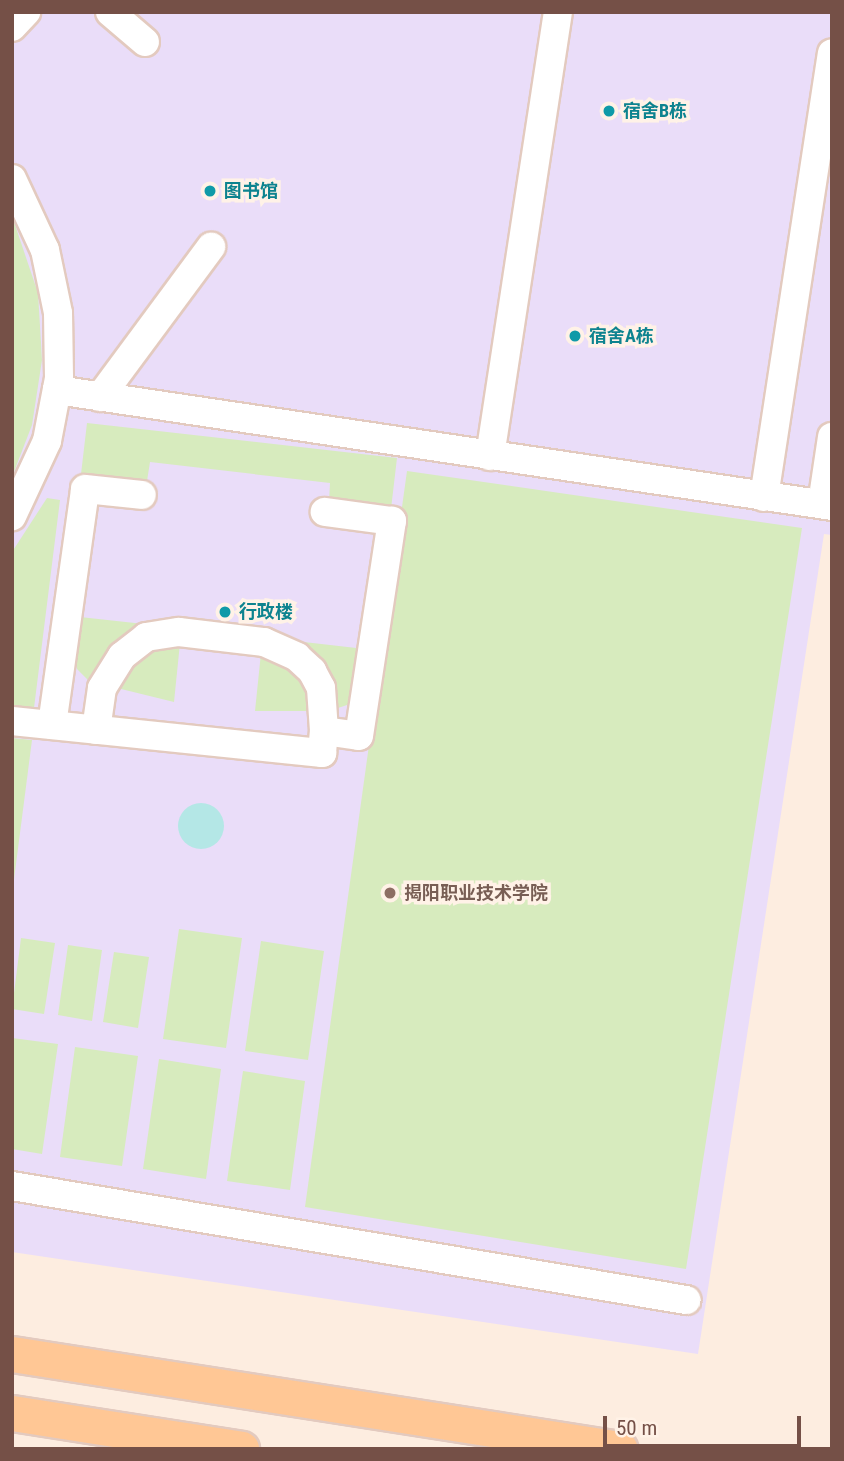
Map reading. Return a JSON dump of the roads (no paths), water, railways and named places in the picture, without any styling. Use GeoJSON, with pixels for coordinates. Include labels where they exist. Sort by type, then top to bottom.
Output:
{"type":"FeatureCollection","features":[{"type":"Feature","properties":{"kind":"main road"},"geometry":{"type":"LineString","coordinates":[[12,1354],[620,1449]]}},
{"type":"Feature","properties":{"kind":"main road"},"geometry":{"type":"LineString","coordinates":[[12,1413],[241,1449]]}},
{"type":"Feature","properties":{"kind":"lane"},"geometry":{"type":"LineString","coordinates":[[12,27],[26,12]]}},
{"type":"Feature","properties":{"kind":"lane"},"geometry":{"type":"LineString","coordinates":[[110,12],[145,42]]}},
{"type":"Feature","properties":{"kind":"lane"},"geometry":{"type":"LineString","coordinates":[[490,456],[558,12]]}},
{"type":"Feature","properties":{"kind":"lane"},"geometry":{"type":"LineString","coordinates":[[764,497],[832,53]]}},
{"type":"Feature","properties":{"kind":"lane"},"geometry":{"type":"LineString","coordinates":[[12,179],[45,250],[58,313],[57,390],[47,442],[12,516]]}},
{"type":"Feature","properties":{"kind":"lane"},"geometry":{"type":"LineString","coordinates":[[100,397],[211,247]]}},
{"type":"Feature","properties":{"kind":"lane"},"geometry":{"type":"LineString","coordinates":[[57,390],[827,505],[832,437]]}},
{"type":"Feature","properties":{"kind":"lane"},"geometry":{"type":"LineString","coordinates":[[51,725],[85,489],[142,495]]}},
{"type":"Feature","properties":{"kind":"lane"},"geometry":{"type":"LineString","coordinates":[[324,512],[392,521],[359,736],[324,731]]}},
{"type":"Feature","properties":{"kind":"lane"},"geometry":{"type":"LineString","coordinates":[[12,721],[96,730],[322,753],[324,731],[321,688],[312,671],[297,657],[264,642],[179,632],[146,637],[122,656],[102,688],[96,730]]}},
{"type":"Feature","properties":{"kind":"lane"},"geometry":{"type":"LineString","coordinates":[[12,1186],[686,1300]]}},
{"type":"Feature","properties":{"kind":"water"},"geometry":{"type":"Polygon","coordinates":[[[201,803],[218,809],[224,826],[218,843],[201,849],[184,843],[178,826],[184,809],[201,803]]]}},
{"type":"Feature","properties":{"kind":"place","name":"宿舍B栋"},"geometry":{"type":"Point","coordinates":[609,111]}},
{"type":"Feature","properties":{"kind":"place","name":"图书馆"},"geometry":{"type":"Point","coordinates":[210,191]}},
{"type":"Feature","properties":{"kind":"place","name":"宿舍A栋"},"geometry":{"type":"Point","coordinates":[575,336]}},
{"type":"Feature","properties":{"kind":"place","name":"行政楼"},"geometry":{"type":"Point","coordinates":[225,612]}},
{"type":"Feature","properties":{"kind":"place","name":"揭阳职业技术学院"},"geometry":{"type":"Point","coordinates":[390,893]}}]}
